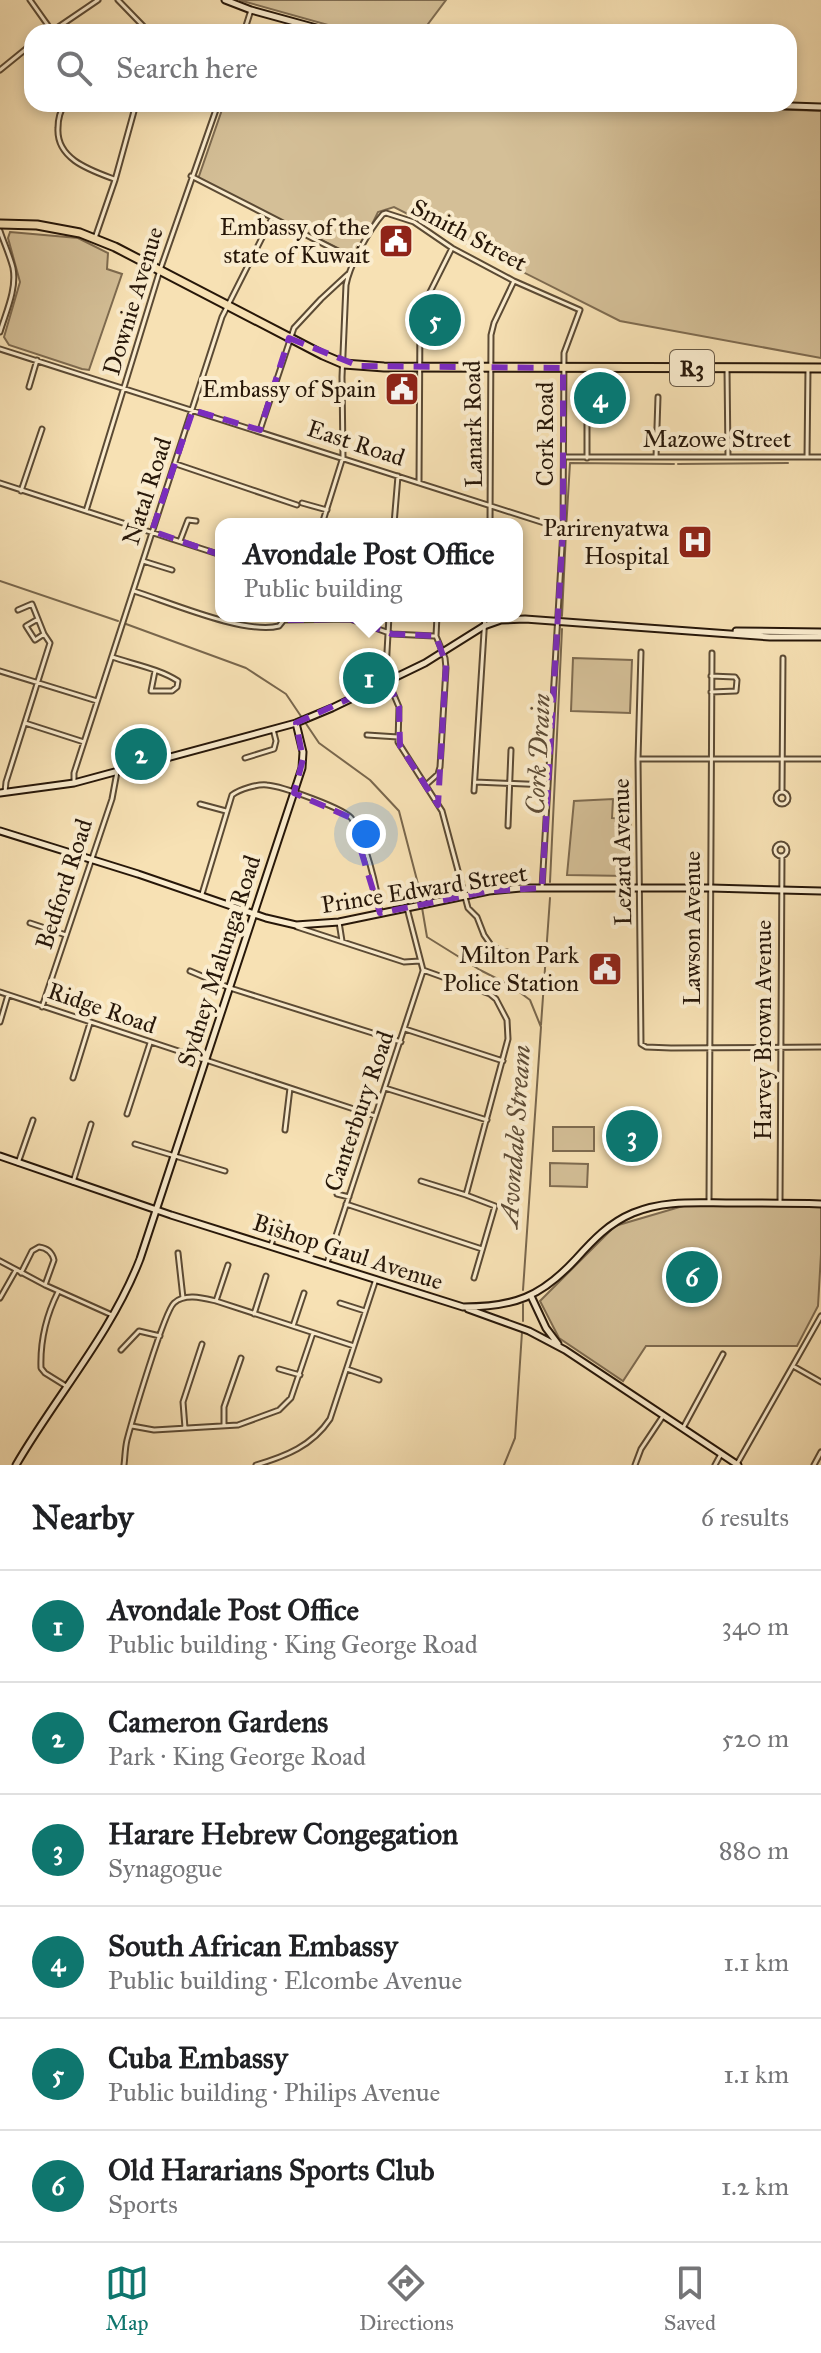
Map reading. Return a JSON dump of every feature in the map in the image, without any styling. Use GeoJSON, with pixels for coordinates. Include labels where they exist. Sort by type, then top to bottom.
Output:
{"type":"FeatureCollection","features":[{"type":"Feature","properties":{"kind":"highway","name":"R3"},"geometry":{"type":"LineString","coordinates":[[0,224],[55,227],[95,238],[344,364],[490,368],[821,368]]}},
{"type":"Feature","properties":{"kind":"main road"},"geometry":{"type":"LineString","coordinates":[[225,0],[302,24]]}},
{"type":"Feature","properties":{"kind":"main road"},"geometry":{"type":"LineString","coordinates":[[797,106],[821,107]]}},
{"type":"Feature","properties":{"kind":"main road"},"geometry":{"type":"LineString","coordinates":[[523,619],[770,637],[821,635]]}},
{"type":"Feature","properties":{"kind":"main road"},"geometry":{"type":"LineString","coordinates":[[3,792],[74,783],[296,723],[388,681],[495,622]]}},
{"type":"Feature","properties":{"kind":"main road","name":"Sydney Malunga Road"},"geometry":{"type":"LineString","coordinates":[[16,1465],[113,1316],[130,1284],[294,793],[303,759],[296,723]]}},
{"type":"Feature","properties":{"kind":"main road","name":"Prince Edward Street"},"geometry":{"type":"LineString","coordinates":[[0,831],[286,924],[339,922],[510,889],[641,887],[821,891]]}},
{"type":"Feature","properties":{"kind":"main road","name":"Bishop Gaul Avenue"},"geometry":{"type":"LineString","coordinates":[[0,1156],[171,1215],[463,1307],[509,1304],[531,1296]]}},
{"type":"Feature","properties":{"kind":"main road"},"geometry":{"type":"LineString","coordinates":[[565,1350],[546,1328],[531,1296],[557,1278],[597,1237],[625,1217],[658,1205],[682,1202],[821,1204]]}},
{"type":"Feature","properties":{"kind":"main road"},"geometry":{"type":"LineString","coordinates":[[151,1227],[161,1217],[171,1215]]}},
{"type":"Feature","properties":{"kind":"main road"},"geometry":{"type":"LineString","coordinates":[[463,1307],[529,1331],[565,1350],[738,1465]]}},
{"type":"Feature","properties":{"kind":"street"},"geometry":{"type":"LineString","coordinates":[[30,0],[46,24]]}},
{"type":"Feature","properties":{"kind":"street"},"geometry":{"type":"LineString","coordinates":[[64,24],[98,0]]}},
{"type":"Feature","properties":{"kind":"street"},"geometry":{"type":"LineString","coordinates":[[118,0],[141,24]]}},
{"type":"Feature","properties":{"kind":"street"},"geometry":{"type":"LineString","coordinates":[[247,24],[251,10]]}},
{"type":"Feature","properties":{"kind":"street"},"geometry":{"type":"LineString","coordinates":[[0,70],[24,50]]}},
{"type":"Feature","properties":{"kind":"street"},"geometry":{"type":"LineString","coordinates":[[62,112],[57,135],[64,151],[88,169],[115,180]]}},
{"type":"Feature","properties":{"kind":"street"},"geometry":{"type":"LineString","coordinates":[[95,238],[134,112]]}},
{"type":"Feature","properties":{"kind":"street","name":"Downie Avenue"},"geometry":{"type":"LineString","coordinates":[[86,511],[160,270],[215,112]]}},
{"type":"Feature","properties":{"kind":"street"},"geometry":{"type":"LineString","coordinates":[[191,176],[355,260],[348,274],[294,328],[260,430]]}},
{"type":"Feature","properties":{"kind":"street","name":"Smith Street"},"geometry":{"type":"LineString","coordinates":[[355,260],[379,218],[386,213],[414,222],[452,248],[514,281],[578,309],[578,318]]}},
{"type":"Feature","properties":{"kind":"street","name":"Natal Road"},"geometry":{"type":"LineString","coordinates":[[74,783],[74,773],[97,701],[227,305],[272,218]]}},
{"type":"Feature","properties":{"kind":"street"},"geometry":{"type":"LineString","coordinates":[[0,231],[14,279],[0,332]]}},
{"type":"Feature","properties":{"kind":"street"},"geometry":{"type":"LineString","coordinates":[[419,483],[422,310],[452,248]]}},
{"type":"Feature","properties":{"kind":"street"},"geometry":{"type":"LineString","coordinates":[[324,518],[343,457],[342,377],[348,274]]}},
{"type":"Feature","properties":{"kind":"street","name":"Lanark Road"},"geometry":{"type":"LineString","coordinates":[[490,518],[490,368],[494,323],[514,281]]}},
{"type":"Feature","properties":{"kind":"street","name":"Cork Road"},"geometry":{"type":"LineString","coordinates":[[542,888],[563,529],[563,368],[565,348],[578,318]]}},
{"type":"Feature","properties":{"kind":"street","name":"East Road"},"geometry":{"type":"LineString","coordinates":[[0,349],[563,529]]}},
{"type":"Feature","properties":{"kind":"street"},"geometry":{"type":"LineString","coordinates":[[29,387],[38,360]]}},
{"type":"Feature","properties":{"kind":"street"},"geometry":{"type":"LineString","coordinates":[[727,368],[728,457]]}},
{"type":"Feature","properties":{"kind":"street"},"geometry":{"type":"LineString","coordinates":[[807,457],[808,368]]}},
{"type":"Feature","properties":{"kind":"street"},"geometry":{"type":"LineString","coordinates":[[656,457],[658,397]]}},
{"type":"Feature","properties":{"kind":"street"},"geometry":{"type":"LineString","coordinates":[[587,414],[587,458]]}},
{"type":"Feature","properties":{"kind":"street"},"geometry":{"type":"LineString","coordinates":[[21,491],[42,429]]}},
{"type":"Feature","properties":{"kind":"street","name":"Mazowe Street"},"geometry":{"type":"LineString","coordinates":[[564,457],[821,457]]}},
{"type":"Feature","properties":{"kind":"street"},"geometry":{"type":"LineString","coordinates":[[174,464],[327,510]]}},
{"type":"Feature","properties":{"kind":"street"},"geometry":{"type":"LineString","coordinates":[[394,518],[398,476]]}},
{"type":"Feature","properties":{"kind":"street"},"geometry":{"type":"LineString","coordinates":[[0,483],[215,553]]}},
{"type":"Feature","properties":{"kind":"street"},"geometry":{"type":"LineString","coordinates":[[180,541],[188,520],[196,521]]}},
{"type":"Feature","properties":{"kind":"street"},"geometry":{"type":"LineString","coordinates":[[143,561],[172,570]]}},
{"type":"Feature","properties":{"kind":"street"},"geometry":{"type":"LineString","coordinates":[[134,591],[215,617]]}},
{"type":"Feature","properties":{"kind":"street"},"geometry":{"type":"LineString","coordinates":[[3,792],[50,643],[31,602],[18,610]]}},
{"type":"Feature","properties":{"kind":"street"},"geometry":{"type":"LineString","coordinates":[[38,619],[26,626],[35,640],[44,634]]}},
{"type":"Feature","properties":{"kind":"street"},"geometry":{"type":"LineString","coordinates":[[230,622],[267,629],[282,622]]}},
{"type":"Feature","properties":{"kind":"street"},"geometry":{"type":"LineString","coordinates":[[360,622],[388,632],[436,636]]}},
{"type":"Feature","properties":{"kind":"street"},"geometry":{"type":"LineString","coordinates":[[386,670],[389,622]]}},
{"type":"Feature","properties":{"kind":"street"},"geometry":{"type":"LineString","coordinates":[[425,786],[438,774],[440,767],[446,668],[436,636],[437,622]]}},
{"type":"Feature","properties":{"kind":"street"},"geometry":{"type":"LineString","coordinates":[[474,791],[484,622]]}},
{"type":"Feature","properties":{"kind":"street","name":"Lezard Avenue"},"geometry":{"type":"LineString","coordinates":[[641,652],[638,759],[640,1041],[646,1047],[710,1048]]}},
{"type":"Feature","properties":{"kind":"street","name":"Lawson Avenue"},"geometry":{"type":"LineString","coordinates":[[709,1203],[712,653]]}},
{"type":"Feature","properties":{"kind":"street"},"geometry":{"type":"LineString","coordinates":[[112,657],[155,671],[177,679],[175,690],[151,691],[155,671]]}},
{"type":"Feature","properties":{"kind":"street"},"geometry":{"type":"LineString","coordinates":[[782,792],[783,658]]}},
{"type":"Feature","properties":{"kind":"street"},"geometry":{"type":"LineString","coordinates":[[0,671],[97,701]]}},
{"type":"Feature","properties":{"kind":"street"},"geometry":{"type":"LineString","coordinates":[[711,676],[735,677],[738,687],[736,691],[711,692]]}},
{"type":"Feature","properties":{"kind":"street"},"geometry":{"type":"LineString","coordinates":[[388,681],[399,707],[400,746],[442,811],[468,908],[477,917],[491,945],[501,951],[518,954]]}},
{"type":"Feature","properties":{"kind":"street"},"geometry":{"type":"LineString","coordinates":[[25,723],[84,742]]}},
{"type":"Feature","properties":{"kind":"street"},"geometry":{"type":"LineString","coordinates":[[245,758],[274,749],[273,729]]}},
{"type":"Feature","properties":{"kind":"street"},"geometry":{"type":"LineString","coordinates":[[367,735],[398,737]]}},
{"type":"Feature","properties":{"kind":"street"},"geometry":{"type":"LineString","coordinates":[[508,826],[511,750]]}},
{"type":"Feature","properties":{"kind":"street"},"geometry":{"type":"LineString","coordinates":[[638,759],[821,759]]}},
{"type":"Feature","properties":{"kind":"street","name":"Bedford Road"},"geometry":{"type":"LineString","coordinates":[[42,1007],[112,799],[117,772]]}},
{"type":"Feature","properties":{"kind":"street"},"geometry":{"type":"LineString","coordinates":[[475,782],[548,785]]}},
{"type":"Feature","properties":{"kind":"street"},"geometry":{"type":"LineString","coordinates":[[201,895],[232,795],[239,790],[265,785],[340,809],[351,818],[371,871],[380,913]]}},
{"type":"Feature","properties":{"kind":"street"},"geometry":{"type":"LineString","coordinates":[[200,804],[226,811]]}},
{"type":"Feature","properties":{"kind":"street","name":"Harvey Brown Avenue"},"geometry":{"type":"LineString","coordinates":[[780,1203],[782,857]]}},
{"type":"Feature","properties":{"kind":"street"},"geometry":{"type":"LineString","coordinates":[[407,908],[423,970],[483,989],[496,999],[507,1020],[507,1048],[466,1195]]}},
{"type":"Feature","properties":{"kind":"street"},"geometry":{"type":"LineString","coordinates":[[339,922],[342,941]]}},
{"type":"Feature","properties":{"kind":"street"},"geometry":{"type":"LineString","coordinates":[[30,923],[66,935]]}},
{"type":"Feature","properties":{"kind":"street"},"geometry":{"type":"LineString","coordinates":[[286,924],[404,962],[420,961]]}},
{"type":"Feature","properties":{"kind":"street","name":"Canterbury Road"},"geometry":{"type":"LineString","coordinates":[[327,1263],[423,970]]}},
{"type":"Feature","properties":{"kind":"street"},"geometry":{"type":"LineString","coordinates":[[190,971],[230,988],[401,1042]]}},
{"type":"Feature","properties":{"kind":"street","name":"Ridge Road"},"geometry":{"type":"LineString","coordinates":[[0,992],[375,1116]]}},
{"type":"Feature","properties":{"kind":"street"},"geometry":{"type":"LineString","coordinates":[[0,1022],[8,995]]}},
{"type":"Feature","properties":{"kind":"street"},"geometry":{"type":"LineString","coordinates":[[73,1078],[90,1023]]}},
{"type":"Feature","properties":{"kind":"street"},"geometry":{"type":"LineString","coordinates":[[405,1029],[503,1061]]}},
{"type":"Feature","properties":{"kind":"street"},"geometry":{"type":"LineString","coordinates":[[127,1114],[150,1043]]}},
{"type":"Feature","properties":{"kind":"street"},"geometry":{"type":"LineString","coordinates":[[710,1048],[821,1047]]}},
{"type":"Feature","properties":{"kind":"street"},"geometry":{"type":"LineString","coordinates":[[285,1130],[290,1088]]}},
{"type":"Feature","properties":{"kind":"street"},"geometry":{"type":"LineString","coordinates":[[385,1088],[487,1120]]}},
{"type":"Feature","properties":{"kind":"street"},"geometry":{"type":"LineString","coordinates":[[18,1163],[33,1120]]}},
{"type":"Feature","properties":{"kind":"street"},"geometry":{"type":"LineString","coordinates":[[73,1182],[91,1124]]}},
{"type":"Feature","properties":{"kind":"street"},"geometry":{"type":"LineString","coordinates":[[135,1144],[225,1171]]}},
{"type":"Feature","properties":{"kind":"street"},"geometry":{"type":"LineString","coordinates":[[421,1181],[494,1203],[474,1278]]}},
{"type":"Feature","properties":{"kind":"street"},"geometry":{"type":"LineString","coordinates":[[337,1194],[349,1197]]}},
{"type":"Feature","properties":{"kind":"street"},"geometry":{"type":"LineString","coordinates":[[346,1204],[482,1249]]}},
{"type":"Feature","properties":{"kind":"street"},"geometry":{"type":"LineString","coordinates":[[271,1245],[279,1223]]}},
{"type":"Feature","properties":{"kind":"street"},"geometry":{"type":"LineString","coordinates":[[21,1273],[32,1251],[39,1247],[49,1250],[54,1260],[45,1285]]}},
{"type":"Feature","properties":{"kind":"street"},"geometry":{"type":"LineString","coordinates":[[178,1253],[183,1298]]}},
{"type":"Feature","properties":{"kind":"street"},"geometry":{"type":"LineString","coordinates":[[0,1261],[58,1292],[113,1316]]}},
{"type":"Feature","properties":{"kind":"street"},"geometry":{"type":"LineString","coordinates":[[216,1301],[228,1265]]}},
{"type":"Feature","properties":{"kind":"street"},"geometry":{"type":"LineString","coordinates":[[0,1298],[16,1270]]}},
{"type":"Feature","properties":{"kind":"street"},"geometry":{"type":"LineString","coordinates":[[254,1314],[266,1276]]}},
{"type":"Feature","properties":{"kind":"street"},"geometry":{"type":"LineString","coordinates":[[256,1465],[300,1449],[317,1436],[333,1413],[376,1279]]}},
{"type":"Feature","properties":{"kind":"street"},"geometry":{"type":"LineString","coordinates":[[58,1292],[44,1330],[41,1368],[66,1386]]}},
{"type":"Feature","properties":{"kind":"street"},"geometry":{"type":"LineString","coordinates":[[293,1326],[304,1293]]}},
{"type":"Feature","properties":{"kind":"street"},"geometry":{"type":"LineString","coordinates":[[124,1465],[126,1443],[160,1336],[172,1304],[183,1298],[201,1297],[216,1301],[354,1346]]}},
{"type":"Feature","properties":{"kind":"street"},"geometry":{"type":"LineString","coordinates":[[340,1303],[365,1311]]}},
{"type":"Feature","properties":{"kind":"street"},"geometry":{"type":"LineString","coordinates":[[738,1465],[821,1316]]}},
{"type":"Feature","properties":{"kind":"street"},"geometry":{"type":"LineString","coordinates":[[121,1350],[139,1331],[160,1336]]}},
{"type":"Feature","properties":{"kind":"street"},"geometry":{"type":"LineString","coordinates":[[132,1426],[145,1430],[238,1425],[279,1410],[291,1398],[313,1333]]}},
{"type":"Feature","properties":{"kind":"street"},"geometry":{"type":"LineString","coordinates":[[185,1428],[183,1402],[202,1344]]}},
{"type":"Feature","properties":{"kind":"street"},"geometry":{"type":"LineString","coordinates":[[683,1428],[723,1354]]}},
{"type":"Feature","properties":{"kind":"street"},"geometry":{"type":"LineString","coordinates":[[224,1425],[224,1407],[241,1358]]}},
{"type":"Feature","properties":{"kind":"street"},"geometry":{"type":"LineString","coordinates":[[793,1366],[821,1382]]}},
{"type":"Feature","properties":{"kind":"street"},"geometry":{"type":"LineString","coordinates":[[279,1369],[300,1375]]}},
{"type":"Feature","properties":{"kind":"street"},"geometry":{"type":"LineString","coordinates":[[347,1369],[379,1380]]}},
{"type":"Feature","properties":{"kind":"street"},"geometry":{"type":"LineString","coordinates":[[635,1465],[641,1449],[663,1415]]}},
{"type":"Feature","properties":{"kind":"street"},"geometry":{"type":"LineString","coordinates":[[814,1465],[821,1452]]}},
{"type":"Feature","properties":{"kind":"street"},"geometry":{"type":"LineString","coordinates":[[715,1465],[721,1454]]}},
{"type":"Feature","properties":{"kind":"highlighted area"},"geometry":{"type":"Polygon","coordinates":[[[289,338],[359,366],[563,368],[563,529],[542,888],[489,891],[380,913],[351,818],[294,793],[303,759],[296,723],[388,681],[399,707],[400,746],[438,805],[446,664],[436,636],[392,634],[350,619],[284,620],[306,575],[267,571],[152,531],[193,410],[260,430],[289,338]]]}},
{"type":"Feature","properties":{"kind":"shaded area"},"geometry":{"type":"Polygon","coordinates":[[[239,0],[446,0],[428,24],[324,24],[239,0]]]}},
{"type":"Feature","properties":{"kind":"shaded area"},"geometry":{"type":"Polygon","coordinates":[[[821,111],[821,358],[620,321],[394,207],[378,212],[356,257],[198,179],[221,112],[821,111]]]}},
{"type":"Feature","properties":{"kind":"shaded area"},"geometry":{"type":"Polygon","coordinates":[[[10,232],[78,238],[108,253],[107,269],[122,274],[89,370],[9,345],[4,337],[20,282],[8,238],[10,232]]]}},
{"type":"Feature","properties":{"kind":"shaded area"},"geometry":{"type":"Polygon","coordinates":[[[573,658],[632,660],[630,713],[571,711],[573,658]]]}},
{"type":"Feature","properties":{"kind":"shaded area"},"geometry":{"type":"Polygon","coordinates":[[[613,799],[612,818],[631,819],[627,876],[567,875],[574,801],[613,799]]]}},
{"type":"Feature","properties":{"kind":"shaded area"},"geometry":{"type":"Polygon","coordinates":[[[553,1127],[594,1127],[594,1151],[553,1151],[553,1127]]]}},
{"type":"Feature","properties":{"kind":"shaded area"},"geometry":{"type":"Polygon","coordinates":[[[550,1163],[588,1164],[587,1187],[550,1186],[550,1163]]]}},
{"type":"Feature","properties":{"kind":"shaded area"},"geometry":{"type":"Polygon","coordinates":[[[821,1205],[818,1306],[797,1346],[646,1346],[623,1381],[559,1338],[540,1301],[615,1226],[683,1206],[821,1205]]]}},
{"type":"Feature","properties":{"kind":"waterway","name":"Cork Drain"},"geometry":{"type":"LineString","coordinates":[[566,530],[570,463],[674,464]]}},
{"type":"Feature","properties":{"kind":"waterway","name":"Cork Drain"},"geometry":{"type":"LineString","coordinates":[[678,464],[788,463]]}},
{"type":"Feature","properties":{"kind":"waterway","name":"Cork Drain"},"geometry":{"type":"LineString","coordinates":[[562,616],[566,532]]}},
{"type":"Feature","properties":{"kind":"waterway","name":"Avondale Stream"},"geometry":{"type":"LineString","coordinates":[[0,581],[118,621]]}},
{"type":"Feature","properties":{"kind":"waterway","name":"Avondale Stream"},"geometry":{"type":"LineString","coordinates":[[126,624],[246,668],[286,694],[319,743],[370,780],[399,811],[418,884],[427,937],[530,1000],[541,1027],[523,1290]]}},
{"type":"Feature","properties":{"kind":"waterway","name":"Cork Drain"},"geometry":{"type":"LineString","coordinates":[[550,882],[562,629]]}},
{"type":"Feature","properties":{"kind":"waterway","name":"Cork Drain"},"geometry":{"type":"LineString","coordinates":[[541,1025],[550,898]]}},
{"type":"Feature","properties":{"kind":"waterway","name":"Avondale Stream"},"geometry":{"type":"LineString","coordinates":[[523,1304],[523,1321]]}},
{"type":"Feature","properties":{"kind":"waterway","name":"Avondale Stream"},"geometry":{"type":"LineString","coordinates":[[504,1465],[515,1438],[522,1332]]}},
{"type":"Feature","properties":{"kind":"place","name":"Embassy of the state of Kuwait"},"geometry":{"type":"Point","coordinates":[396,241]}},
{"type":"Feature","properties":{"kind":"place","name":"Cuba Embassy"},"geometry":{"type":"Point","coordinates":[435,320]}},
{"type":"Feature","properties":{"kind":"place","name":"Embassy of Spain"},"geometry":{"type":"Point","coordinates":[402,389]}},
{"type":"Feature","properties":{"kind":"place","name":"South African Embassy"},"geometry":{"type":"Point","coordinates":[600,398]}},
{"type":"Feature","properties":{"kind":"place","name":"Parirenyatwa Hospital"},"geometry":{"type":"Point","coordinates":[695,542]}},
{"type":"Feature","properties":{"kind":"place","name":"Avondale Post Office"},"geometry":{"type":"Point","coordinates":[369,678]}},
{"type":"Feature","properties":{"kind":"place","name":"Cameron Gardens"},"geometry":{"type":"Point","coordinates":[141,754]}},
{"type":"Feature","properties":{"kind":"place","name":"Milton Park Police Station"},"geometry":{"type":"Point","coordinates":[605,969]}},
{"type":"Feature","properties":{"kind":"place","name":"Harare Hebrew Congegation"},"geometry":{"type":"Point","coordinates":[632,1136]}},
{"type":"Feature","properties":{"kind":"place","name":"Old Hararians Sports Club"},"geometry":{"type":"Point","coordinates":[692,1277]}}]}
